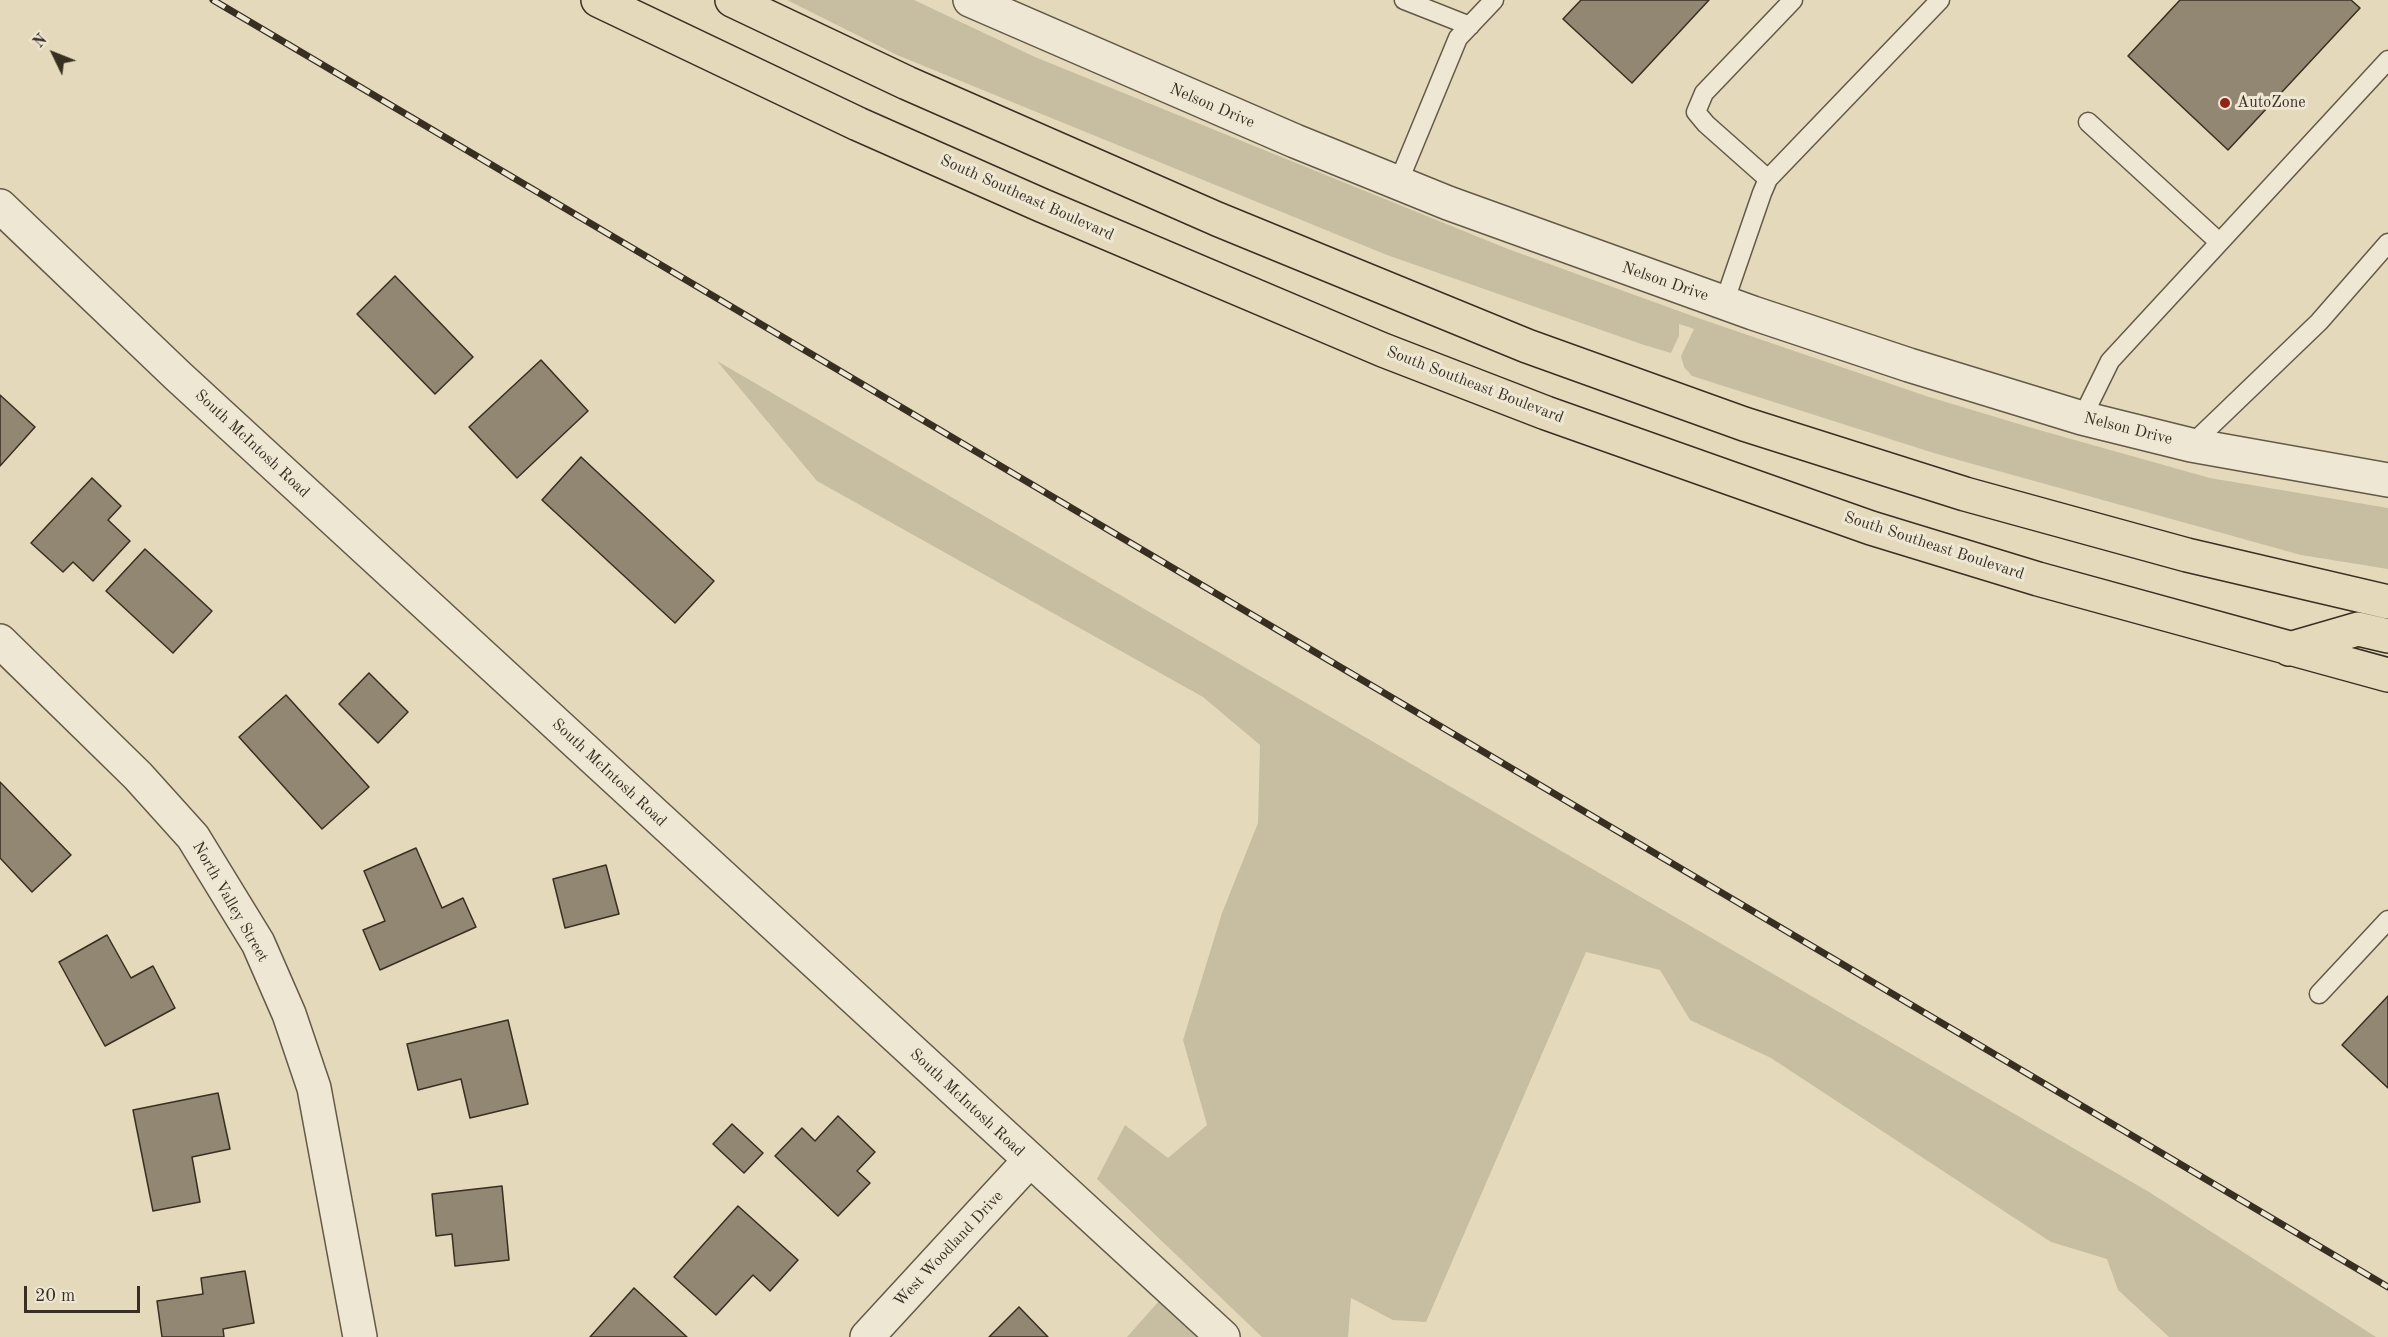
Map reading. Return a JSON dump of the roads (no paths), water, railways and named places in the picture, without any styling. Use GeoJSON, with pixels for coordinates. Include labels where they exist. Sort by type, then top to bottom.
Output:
{"type":"FeatureCollection","features":[{"type":"Feature","properties":{"kind":"main road","name":"South Southeast Boulevard"},"geometry":{"type":"LineString","coordinates":[[598,0],[858,124],[1041,205],[1383,350],[1545,413],[1871,528],[2038,579],[2388,675]]}},
{"type":"Feature","properties":{"kind":"main road"},"geometry":{"type":"LineString","coordinates":[[732,0],[907,83],[1217,219],[1527,346],[1744,424],[1965,494],[2187,555],[2388,602]]}},
{"type":"Feature","properties":{"kind":"main road"},"geometry":{"type":"LineString","coordinates":[[2289,648],[2358,629],[2388,636]]}},
{"type":"Feature","properties":{"kind":"street","name":"Nelson Drive"},"geometry":{"type":"LineString","coordinates":[[992,4],[1284,137],[1600,260],[1724,303],[1909,365],[2082,418],[2191,444],[2388,480]]}},
{"type":"Feature","properties":{"kind":"street","name":"South McIntosh Road"},"geometry":{"type":"LineString","coordinates":[[0,206],[186,384],[1223,1337]]}},
{"type":"Feature","properties":{"kind":"street","name":"North Valley Street"},"geometry":{"type":"LineString","coordinates":[[0,641],[130,768],[193,837],[258,943],[289,1014],[314,1088],[360,1337]]}},
{"type":"Feature","properties":{"kind":"street","name":"West Woodland Drive"},"geometry":{"type":"LineString","coordinates":[[867,1337],[1030,1161]]}},
{"type":"Feature","properties":{"kind":"lane"},"geometry":{"type":"LineString","coordinates":[[1404,0],[1470,26]]}},
{"type":"Feature","properties":{"kind":"lane"},"geometry":{"type":"LineString","coordinates":[[1398,183],[1458,38],[1494,0]]}},
{"type":"Feature","properties":{"kind":"lane"},"geometry":{"type":"LineString","coordinates":[[1768,179],[1706,124],[1696,112],[1704,93],[1793,0]]}},
{"type":"Feature","properties":{"kind":"lane"},"geometry":{"type":"LineString","coordinates":[[1724,303],[1768,179],[1940,0]]}},
{"type":"Feature","properties":{"kind":"lane"},"geometry":{"type":"LineString","coordinates":[[2082,418],[2110,361],[2388,60]]}},
{"type":"Feature","properties":{"kind":"lane"},"geometry":{"type":"LineString","coordinates":[[2088,122],[2219,242]]}},
{"type":"Feature","properties":{"kind":"lane"},"geometry":{"type":"LineString","coordinates":[[2191,444],[2319,322],[2388,243]]}},
{"type":"Feature","properties":{"kind":"lane"},"geometry":{"type":"LineString","coordinates":[[2319,994],[2388,920]]}},
{"type":"Feature","properties":{"kind":"railway"},"geometry":{"type":"LineString","coordinates":[[213,0],[2388,1287]]}},
{"type":"Feature","properties":{"kind":"place","name":"AutoZone"},"geometry":{"type":"Point","coordinates":[2225,103]}}]}
